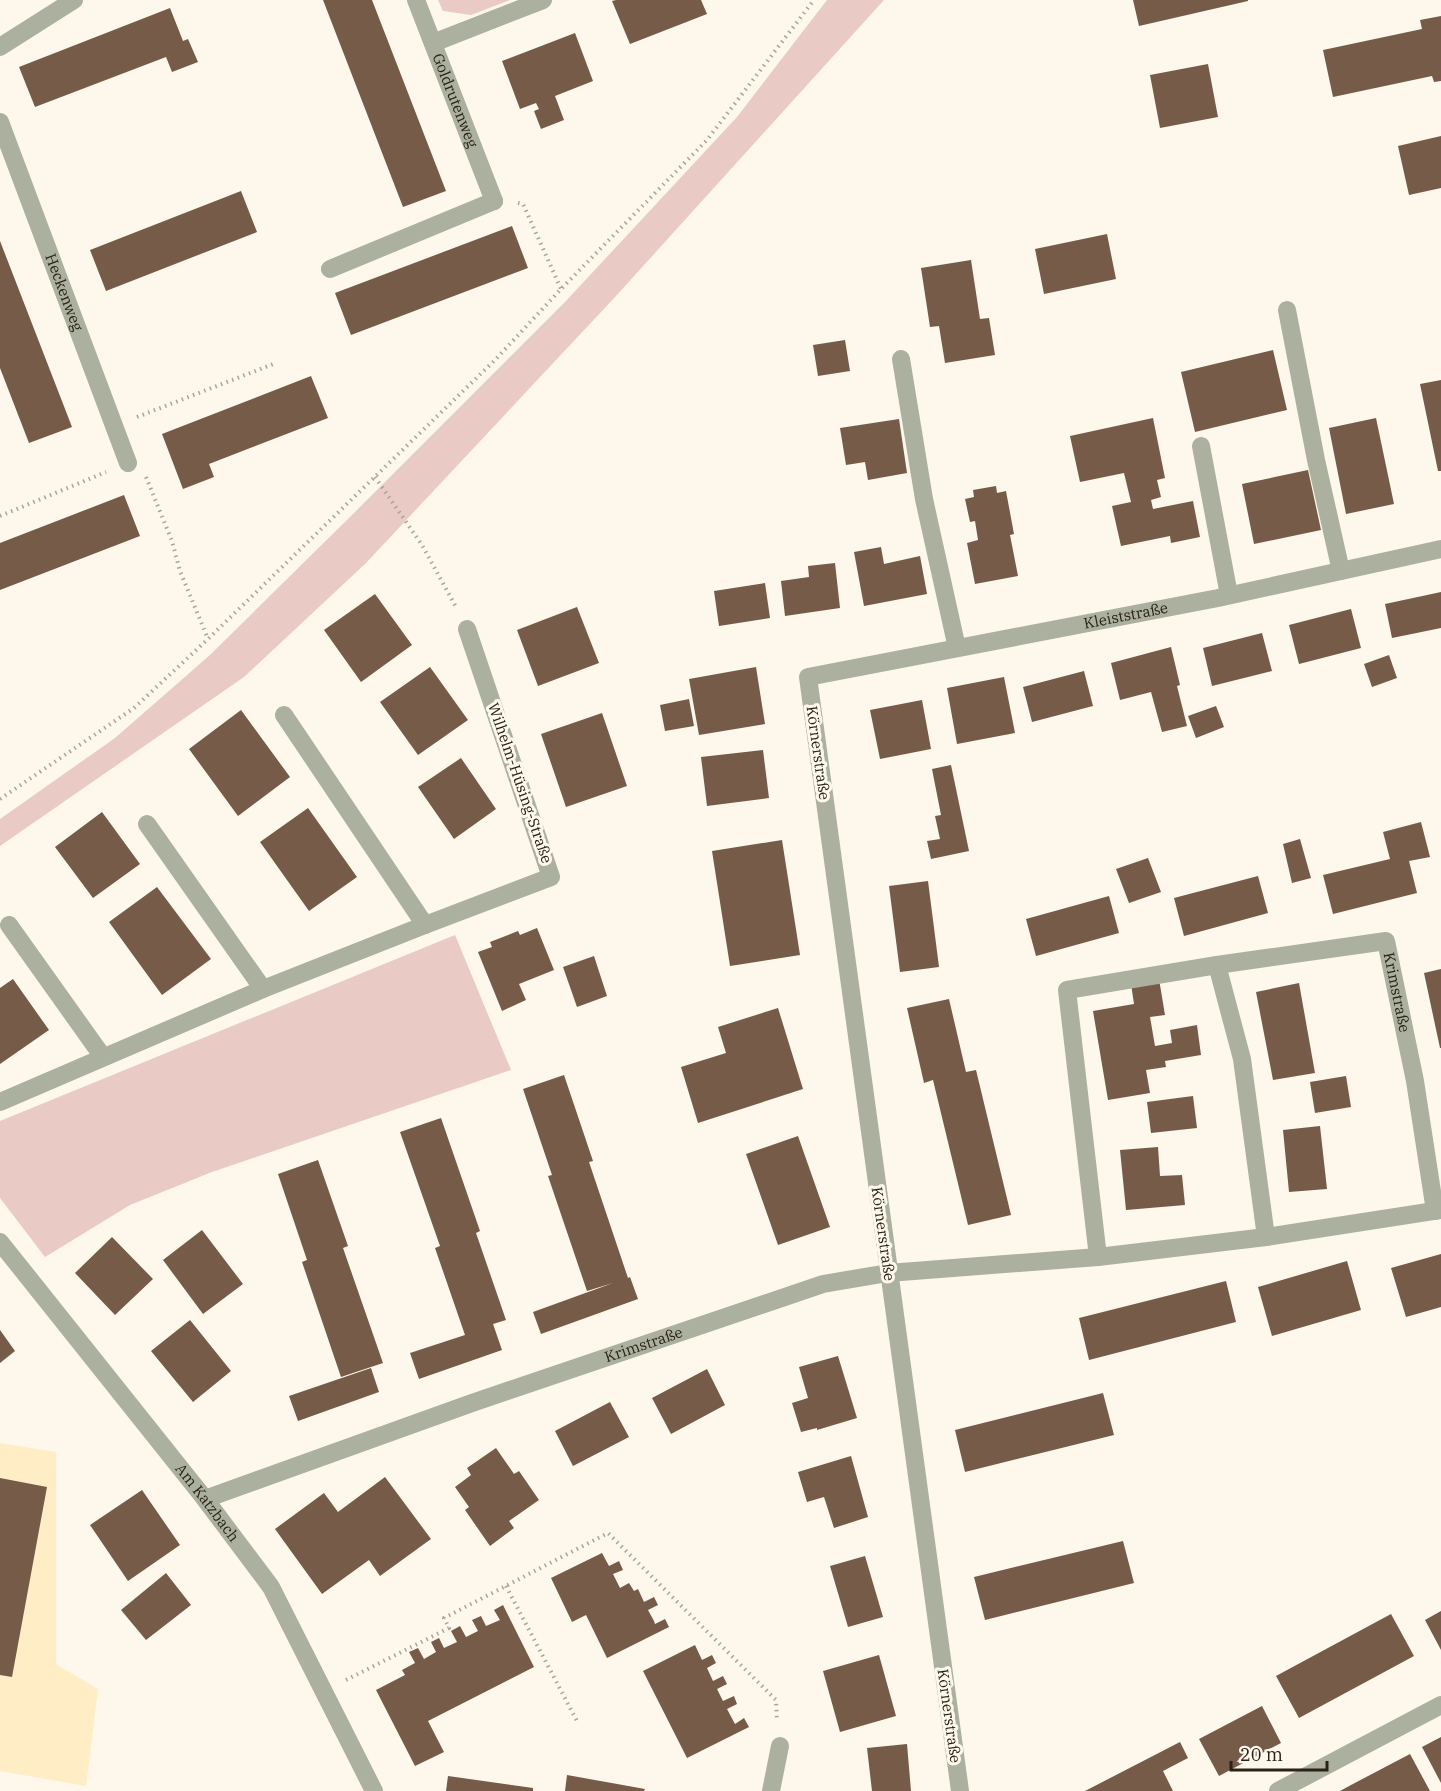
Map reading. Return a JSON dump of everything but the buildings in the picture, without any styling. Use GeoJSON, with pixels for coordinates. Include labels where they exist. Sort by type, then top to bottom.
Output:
{"type":"FeatureCollection","features":[{"type":"Feature","properties":{"kind":"street"},"geometry":{"type":"LineString","coordinates":[[0,47],[74,0]]}},
{"type":"Feature","properties":{"kind":"street","name":"Goldrutenweg"},"geometry":{"type":"LineString","coordinates":[[416,0],[494,201]]}},
{"type":"Feature","properties":{"kind":"street"},"geometry":{"type":"LineString","coordinates":[[433,43],[543,0]]}},
{"type":"Feature","properties":{"kind":"street","name":"Heckenweg"},"geometry":{"type":"LineString","coordinates":[[0,122],[128,463]]}},
{"type":"Feature","properties":{"kind":"street"},"geometry":{"type":"LineString","coordinates":[[330,269],[494,201]]}},
{"type":"Feature","properties":{"kind":"street"},"geometry":{"type":"LineString","coordinates":[[1287,310],[1316,460],[1341,571]]}},
{"type":"Feature","properties":{"kind":"street"},"geometry":{"type":"LineString","coordinates":[[901,359],[924,500],[957,648]]}},
{"type":"Feature","properties":{"kind":"street"},"geometry":{"type":"LineString","coordinates":[[1201,446],[1229,596]]}},
{"type":"Feature","properties":{"kind":"street","name":"Kleiststraße"},"geometry":{"type":"LineString","coordinates":[[808,677],[1229,596],[1441,549]]}},
{"type":"Feature","properties":{"kind":"street","name":"Wilhelm-Hüsing-Straße"},"geometry":{"type":"LineString","coordinates":[[0,1102],[263,989],[551,877],[467,629]]}},
{"type":"Feature","properties":{"kind":"street","name":"Körnerstraße"},"geometry":{"type":"LineString","coordinates":[[808,677],[960,1791]]}},
{"type":"Feature","properties":{"kind":"street"},"geometry":{"type":"LineString","coordinates":[[284,715],[425,925]]}},
{"type":"Feature","properties":{"kind":"street"},"geometry":{"type":"LineString","coordinates":[[147,824],[263,989]]}},
{"type":"Feature","properties":{"kind":"street"},"geometry":{"type":"LineString","coordinates":[[9,925],[103,1057]]}},
{"type":"Feature","properties":{"kind":"street","name":"Krimstraße"},"geometry":{"type":"LineString","coordinates":[[205,1499],[472,1403],[823,1284],[888,1273],[1098,1257],[1266,1237],[1438,1211],[1415,1080],[1386,941],[1217,965],[1067,990],[1098,1257]]}},
{"type":"Feature","properties":{"kind":"street"},"geometry":{"type":"LineString","coordinates":[[1217,965],[1242,1059],[1266,1237]]}},
{"type":"Feature","properties":{"kind":"street","name":"Am Katzbach"},"geometry":{"type":"LineString","coordinates":[[0,1242],[205,1499],[271,1587],[374,1791]]}},
{"type":"Feature","properties":{"kind":"street"},"geometry":{"type":"LineString","coordinates":[[1278,1791],[1441,1706]]}},
{"type":"Feature","properties":{"kind":"street"},"geometry":{"type":"LineString","coordinates":[[771,1791],[780,1746]]}},
{"type":"Feature","properties":{"kind":"path"},"geometry":{"type":"LineString","coordinates":[[0,799],[134,708],[495,360],[561,289],[707,141],[814,0]]}},
{"type":"Feature","properties":{"kind":"path"},"geometry":{"type":"LineString","coordinates":[[494,201],[524,204],[561,289]]}},
{"type":"Feature","properties":{"kind":"path"},"geometry":{"type":"LineString","coordinates":[[114,426],[276,363]]}},
{"type":"Feature","properties":{"kind":"path"},"geometry":{"type":"LineString","coordinates":[[0,516],[128,463],[145,476],[208,639]]}},
{"type":"Feature","properties":{"kind":"path"},"geometry":{"type":"LineString","coordinates":[[375,477],[422,545],[467,629]]}},
{"type":"Feature","properties":{"kind":"path"},"geometry":{"type":"LineString","coordinates":[[324,1692],[449,1628],[444,1618],[608,1533],[776,1700],[780,1746]]}},
{"type":"Feature","properties":{"kind":"path"},"geometry":{"type":"LineString","coordinates":[[506,1586],[578,1724]]}},
{"type":"Feature","properties":{"kind":"shaded area"},"geometry":{"type":"Polygon","coordinates":[[[438,0],[510,0],[471,15],[443,11],[438,0]]]}},
{"type":"Feature","properties":{"kind":"shaded area"},"geometry":{"type":"Polygon","coordinates":[[[827,0],[884,0],[616,296],[366,563],[244,677],[0,846],[0,819],[115,738],[210,655],[565,302],[737,117],[827,0]]]}},
{"type":"Feature","properties":{"kind":"shaded area"},"geometry":{"type":"Polygon","coordinates":[[[455,935],[511,1070],[212,1172],[130,1205],[45,1257],[0,1198],[0,1121],[455,935]]]}},
{"type":"Feature","properties":{"kind":"shaded area"},"geometry":{"type":"Polygon","coordinates":[[[0,1443],[56,1452],[56,1664],[98,1689],[86,1786],[0,1771],[0,1443]]]}}]}
